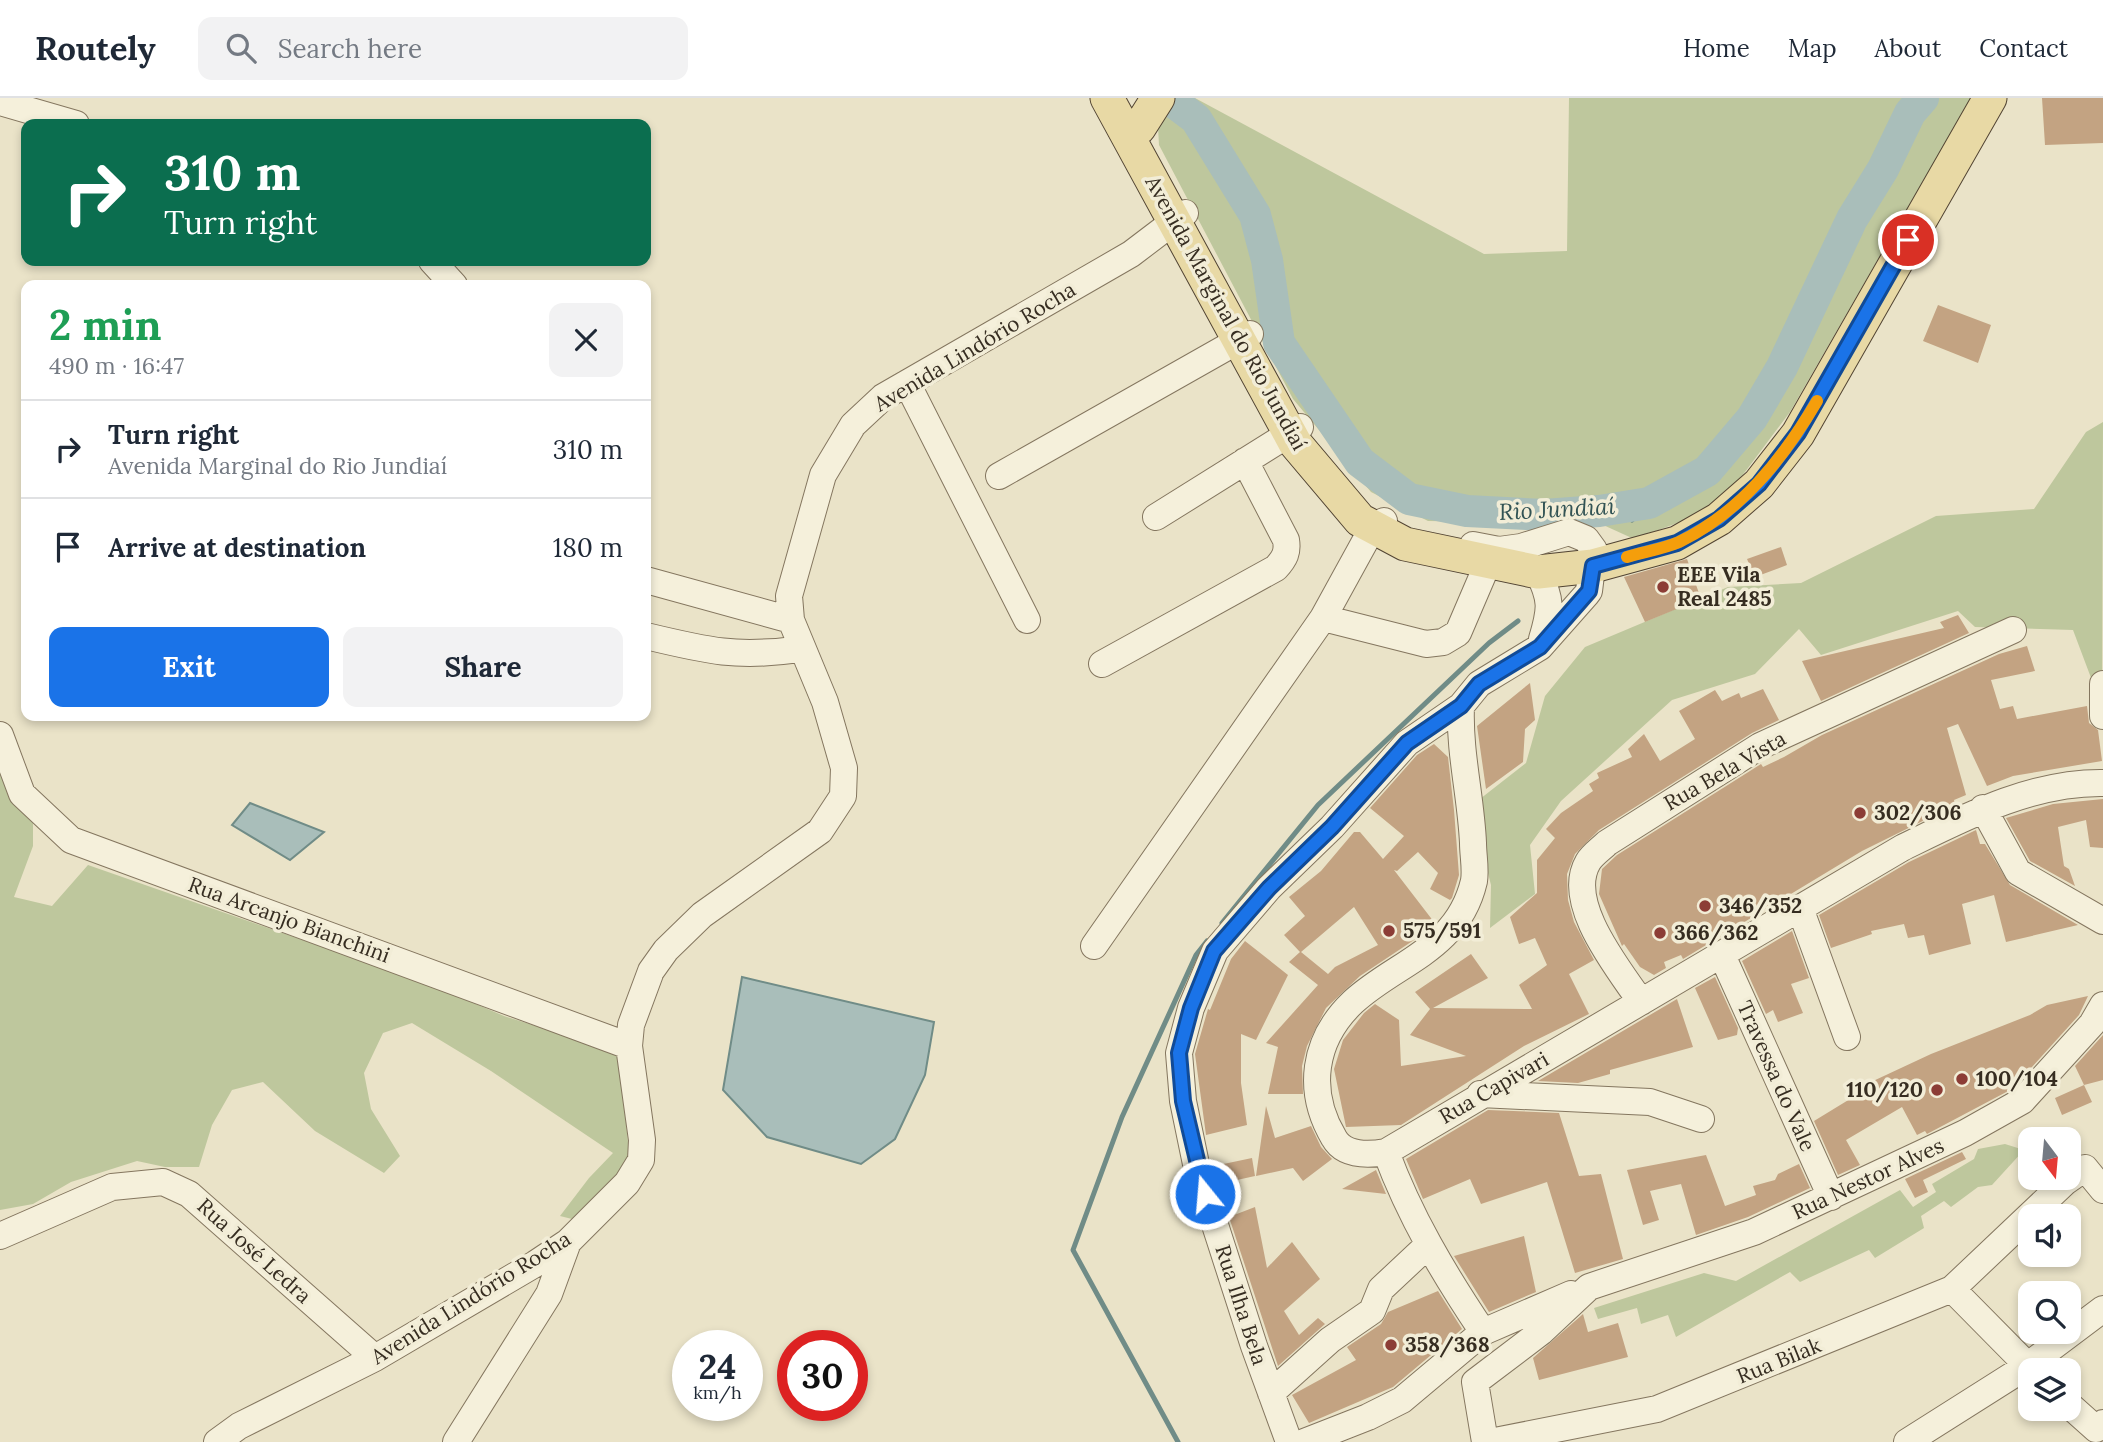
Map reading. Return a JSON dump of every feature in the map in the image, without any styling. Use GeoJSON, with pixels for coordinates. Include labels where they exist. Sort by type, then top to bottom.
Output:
{"type":"FeatureCollection","features":[{"type":"Feature","properties":{"kind":"main road","name":"Avenida Marginal do Rio Jundiaí"},"geometry":{"type":"LineString","coordinates":[[1107,98],[1143,119],[1179,217],[1294,430],[1360,520],[1379,524],[1405,544],[1493,557],[1544,584],[1590,580],[1677,543],[1719,519],[1759,484],[1798,433],[1990,98]]}},
{"type":"Feature","properties":{"kind":"street"},"geometry":{"type":"LineString","coordinates":[[0,102],[59,119]]}},
{"type":"Feature","properties":{"kind":"street","name":"Avenida Lindório Rocha"},"geometry":{"type":"LineString","coordinates":[[217,1442],[239,1426],[375,1359],[568,1242],[626,1183],[641,1160],[642,1140],[629,1046],[631,1025],[648,981],[666,950],[702,915],[820,831],[843,796],[844,768],[825,702],[791,620],[789,596],[823,475],[853,425],[883,397],[1131,254],[1179,217]]}},
{"type":"Feature","properties":{"kind":"street"},"geometry":{"type":"LineString","coordinates":[[437,266],[449,280]]}},
{"type":"Feature","properties":{"kind":"street"},"geometry":{"type":"LineString","coordinates":[[999,476],[1244,337]]}},
{"type":"Feature","properties":{"kind":"street"},"geometry":{"type":"LineString","coordinates":[[907,383],[1027,620]]}},
{"type":"Feature","properties":{"kind":"street"},"geometry":{"type":"LineString","coordinates":[[1156,517],[1294,430]]}},
{"type":"Feature","properties":{"kind":"street"},"geometry":{"type":"LineString","coordinates":[[1102,664],[1276,568],[1285,559],[1288,550],[1286,540],[1245,461]]}},
{"type":"Feature","properties":{"kind":"street"},"geometry":{"type":"LineString","coordinates":[[1094,946],[1323,618],[1379,524]]}},
{"type":"Feature","properties":{"kind":"street"},"geometry":{"type":"LineString","coordinates":[[1323,618],[1426,644],[1443,642],[1458,633],[1493,557],[1569,533],[1586,539],[1594,550],[1590,580]]}},
{"type":"Feature","properties":{"kind":"street","name":"Rua Ilha Bela"},"geometry":{"type":"LineString","coordinates":[[1289,1442],[1197,1168],[1182,1089],[1179,1053],[1185,1030],[1214,951],[1269,888],[1332,827],[1407,743],[1461,706],[1479,684],[1540,647],[1590,580]]}},
{"type":"Feature","properties":{"kind":"street"},"geometry":{"type":"LineString","coordinates":[[651,581],[791,620]]}},
{"type":"Feature","properties":{"kind":"street"},"geometry":{"type":"LineString","coordinates":[[1540,647],[1549,617],[1544,584]]}},
{"type":"Feature","properties":{"kind":"street","name":"Rua Bela Vista"},"geometry":{"type":"LineString","coordinates":[[1641,1002],[1601,942],[1581,894],[1588,863],[1607,843],[1760,746],[2013,630]]}},
{"type":"Feature","properties":{"kind":"street"},"geometry":{"type":"LineString","coordinates":[[651,637],[719,654],[759,655],[802,649]]}},
{"type":"Feature","properties":{"kind":"street"},"geometry":{"type":"LineString","coordinates":[[2103,684],[2103,716]]}},
{"type":"Feature","properties":{"kind":"street"},"geometry":{"type":"LineString","coordinates":[[1461,706],[1459,736],[1471,806],[1475,879],[1466,903],[1436,945],[1353,1002],[1332,1028],[1316,1060],[1318,1099],[1324,1121],[1338,1145],[1352,1152],[1386,1152],[1404,1200],[1428,1245],[1483,1332]]}},
{"type":"Feature","properties":{"kind":"street","name":"Rua Arcanjo Bianchini"},"geometry":{"type":"LineString","coordinates":[[0,735],[22,794],[72,839],[629,1046]]}},
{"type":"Feature","properties":{"kind":"street","name":"Rua Capivari"},"geometry":{"type":"LineString","coordinates":[[1386,1152],[1480,1094],[1902,848],[1983,808],[2033,793],[2103,783]]}},
{"type":"Feature","properties":{"kind":"street"},"geometry":{"type":"LineString","coordinates":[[1983,808],[2018,872],[2103,921]]}},
{"type":"Feature","properties":{"kind":"street"},"geometry":{"type":"LineString","coordinates":[[1800,908],[1847,1037]]}},
{"type":"Feature","properties":{"kind":"street","name":"Travessa do Vale"},"geometry":{"type":"LineString","coordinates":[[1722,955],[1830,1198]]}},
{"type":"Feature","properties":{"kind":"street","name":"Rua Nestor Alves"},"geometry":{"type":"LineString","coordinates":[[1304,1442],[1368,1417],[1402,1399],[1483,1332],[1589,1287],[1754,1232],[1965,1133],[2022,1101],[2092,1024],[2103,1005]]}},
{"type":"Feature","properties":{"kind":"street"},"geometry":{"type":"LineString","coordinates":[[1480,1094],[1650,1102],[1701,1119]]}},
{"type":"Feature","properties":{"kind":"street"},"geometry":{"type":"LineString","coordinates":[[2019,1358],[1952,1289],[2065,1182],[2085,1168],[2103,1190]]}},
{"type":"Feature","properties":{"kind":"street","name":"Rua José Ledra"},"geometry":{"type":"LineString","coordinates":[[0,1236],[112,1187],[163,1182],[190,1194],[375,1359]]}},
{"type":"Feature","properties":{"kind":"street"},"geometry":{"type":"LineString","coordinates":[[456,1442],[549,1294],[568,1242]]}},
{"type":"Feature","properties":{"kind":"street"},"geometry":{"type":"LineString","coordinates":[[1271,1393],[1330,1340],[1372,1311],[1381,1289],[1428,1245]]}},
{"type":"Feature","properties":{"kind":"street","name":"Rua Nestor Alves"},"geometry":{"type":"LineString","coordinates":[[1488,1442],[1475,1382],[1541,1332],[1589,1287]]}},
{"type":"Feature","properties":{"kind":"street","name":"Rua Bilak"},"geometry":{"type":"LineString","coordinates":[[1488,1442],[1657,1409],[1952,1289]]}},
{"type":"Feature","properties":{"kind":"street"},"geometry":{"type":"LineString","coordinates":[[2042,1358],[2103,1309]]}},
{"type":"Feature","properties":{"kind":"street"},"geometry":{"type":"LineString","coordinates":[[1907,1442],[2018,1375]]}},
{"type":"Feature","properties":{"kind":"street"},"geometry":{"type":"LineString","coordinates":[[2081,1416],[2096,1429],[2103,1423]]}},
{"type":"Feature","properties":{"kind":"green space"},"geometry":{"type":"Polygon","coordinates":[[[1176,98],[1195,98],[1484,254],[1567,251],[1569,98],[1971,98],[1790,412],[1718,508],[1634,539],[1601,524],[1428,521],[1371,492],[1293,399],[1159,145],[1158,127],[1176,98]]]}},
{"type":"Feature","properties":{"kind":"green space"},"geometry":{"type":"Polygon","coordinates":[[[2103,422],[2102,707],[2073,630],[1975,627],[1958,611],[1821,655],[1799,629],[1755,674],[1672,700],[1561,801],[1530,845],[1535,894],[1490,928],[1491,885],[1471,806],[1526,763],[1545,696],[1585,647],[1728,587],[1801,583],[1936,516],[2034,509],[2086,432],[2103,422]]]}},
{"type":"Feature","properties":{"kind":"green space"},"geometry":{"type":"Polygon","coordinates":[[[0,756],[33,823],[33,846],[14,897],[52,906],[88,865],[429,984],[504,1016],[615,1051],[620,1064],[630,1162],[576,1220],[560,1216],[589,1178],[613,1153],[491,1071],[412,1023],[383,1033],[364,1073],[371,1109],[400,1156],[384,1173],[315,1131],[263,1082],[232,1090],[212,1125],[199,1167],[165,1167],[137,1161],[71,1182],[33,1204],[0,1210],[0,756]]]}},
{"type":"Feature","properties":{"kind":"green space"},"geometry":{"type":"Polygon","coordinates":[[[2005,1144],[2018,1148],[2018,1157],[1992,1185],[1978,1187],[1951,1207],[1944,1201],[1921,1216],[1924,1228],[1875,1258],[1869,1250],[1800,1282],[1790,1272],[1676,1337],[1668,1315],[1641,1324],[1637,1308],[1598,1319],[1594,1308],[1704,1273],[1736,1281],[1900,1190],[1913,1207],[1936,1192],[1932,1184],[1974,1159],[1978,1149],[2005,1144]]]}},
{"type":"Feature","properties":{"kind":"shaded area"},"geometry":{"type":"Polygon","coordinates":[[[250,803],[324,832],[290,860],[232,825],[250,803]]]}},
{"type":"Feature","properties":{"kind":"shaded area"},"geometry":{"type":"Polygon","coordinates":[[[742,977],[934,1022],[925,1075],[895,1139],[861,1164],[767,1137],[723,1090],[742,977]]]}},
{"type":"Feature","properties":{"kind":"building"},"geometry":{"type":"Polygon","coordinates":[[[2042,98],[2103,98],[2103,143],[2045,145],[2042,98]]]}},
{"type":"Feature","properties":{"kind":"building"},"geometry":{"type":"Polygon","coordinates":[[[1938,305],[1991,325],[1978,363],[1923,341],[1938,305]]]}},
{"type":"Feature","properties":{"kind":"building"},"geometry":{"type":"Polygon","coordinates":[[[1781,547],[1787,565],[1755,577],[1747,559],[1781,547]]]}},
{"type":"Feature","properties":{"kind":"building","name":"EEE Vila Real 2485"},"geometry":{"type":"Polygon","coordinates":[[[1687,559],[1701,599],[1645,622],[1624,577],[1687,559]]]}},
{"type":"Feature","properties":{"kind":"building"},"geometry":{"type":"Polygon","coordinates":[[[1958,615],[1969,633],[1821,701],[1802,661],[1944,628],[1940,622],[1958,615]]]}},
{"type":"Feature","properties":{"kind":"building"},"geometry":{"type":"Polygon","coordinates":[[[2027,646],[2035,671],[1991,680],[2000,709],[2013,706],[2017,719],[2087,706],[2089,723],[2098,730],[2102,761],[2013,776],[1987,786],[1958,724],[1947,728],[1966,795],[1954,800],[1955,805],[1862,851],[1683,959],[1681,955],[1664,962],[1666,968],[1654,975],[1640,967],[1624,944],[1622,946],[1599,894],[1602,869],[1617,855],[1761,764],[1763,767],[1822,735],[1999,654],[2027,646]]]}},
{"type":"Feature","properties":{"kind":"building"},"geometry":{"type":"Polygon","coordinates":[[[1530,683],[1535,720],[1525,729],[1523,762],[1486,789],[1477,726],[1530,683]]]}},
{"type":"Feature","properties":{"kind":"building"},"geometry":{"type":"Polygon","coordinates":[[[1763,689],[1779,720],[1752,733],[1599,830],[1575,854],[1567,874],[1568,900],[1574,922],[1594,960],[1569,974],[1589,1014],[1524,1046],[1401,1125],[1346,1127],[1334,1069],[1343,1040],[1364,1013],[1375,1004],[1399,1020],[1401,1066],[1466,1056],[1410,1035],[1430,1009],[1415,992],[1471,954],[1488,978],[1433,1008],[1532,1009],[1519,985],[1547,965],[1535,938],[1519,944],[1510,917],[1537,893],[1537,860],[1555,838],[1546,829],[1561,813],[1593,791],[1589,784],[1599,778],[1597,773],[1632,757],[1628,749],[1644,734],[1660,761],[1695,739],[1679,711],[1715,690],[1722,701],[1739,693],[1741,698],[1763,689]]]}},
{"type":"Feature","properties":{"kind":"building"},"geometry":{"type":"Polygon","coordinates":[[[1434,744],[1448,757],[1459,875],[1452,898],[1450,900],[1430,889],[1438,873],[1418,852],[1397,871],[1394,870],[1434,922],[1414,940],[1360,976],[1326,1008],[1307,1046],[1302,1066],[1303,1094],[1268,1094],[1278,1047],[1266,1043],[1318,985],[1289,962],[1300,952],[1284,935],[1305,916],[1289,897],[1321,871],[1354,832],[1360,832],[1383,859],[1404,836],[1370,808],[1417,755],[1434,744]],[[1354,907],[1301,952],[1328,974],[1335,967],[1378,945],[1354,907]]]}},
{"type":"Feature","properties":{"kind":"building"},"geometry":{"type":"Polygon","coordinates":[[[2103,799],[2103,848],[2090,847],[2086,820],[2058,827],[2064,866],[2069,869],[2075,886],[2030,861],[2006,818],[2053,804],[2103,799]]]}},
{"type":"Feature","properties":{"kind":"building"},"geometry":{"type":"Polygon","coordinates":[[[1976,830],[1980,844],[1985,844],[2010,885],[2078,925],[2006,942],[1994,895],[1962,904],[1971,944],[1929,955],[1924,935],[1908,938],[1904,924],[1871,931],[1872,934],[1831,948],[1819,915],[1909,862],[1976,830]]]}},
{"type":"Feature","properties":{"kind":"building"},"geometry":{"type":"Polygon","coordinates":[[[1792,931],[1809,978],[1791,984],[1803,1013],[1778,1022],[1773,1010],[1766,1014],[1742,961],[1792,931]]]}},
{"type":"Feature","properties":{"kind":"building"},"geometry":{"type":"Polygon","coordinates":[[[1245,941],[1288,975],[1256,1040],[1241,1034],[1241,1083],[1247,1125],[1206,1135],[1195,1054],[1208,1009],[1210,1010],[1231,959],[1245,941]]]}},
{"type":"Feature","properties":{"kind":"building"},"geometry":{"type":"Polygon","coordinates":[[[1715,977],[1738,1028],[1737,1035],[1718,1040],[1695,988],[1715,977]]]}},
{"type":"Feature","properties":{"kind":"building"},"geometry":{"type":"Polygon","coordinates":[[[2088,996],[2079,1015],[2012,1089],[1927,1134],[1925,1131],[1917,1135],[1902,1107],[1846,1140],[1860,1165],[1838,1175],[1814,1121],[1850,1099],[1847,1093],[1870,1079],[1871,1082],[1931,1054],[2030,1015],[2047,1005],[2088,996]]]}},
{"type":"Feature","properties":{"kind":"building"},"geometry":{"type":"Polygon","coordinates":[[[1677,999],[1693,1047],[1610,1070],[1610,1074],[1578,1083],[1538,1081],[1677,999]]]}},
{"type":"Feature","properties":{"kind":"building"},"geometry":{"type":"Polygon","coordinates":[[[2103,1035],[2103,1080],[2084,1085],[2075,1066],[2103,1035]]]}},
{"type":"Feature","properties":{"kind":"building"},"geometry":{"type":"Polygon","coordinates":[[[2084,1085],[2092,1102],[2062,1115],[2055,1098],[2084,1085]]]}},
{"type":"Feature","properties":{"kind":"building"},"geometry":{"type":"Polygon","coordinates":[[[1266,1106],[1275,1138],[1311,1126],[1321,1147],[1332,1159],[1303,1181],[1293,1168],[1256,1176],[1266,1106]]]}},
{"type":"Feature","properties":{"kind":"building"},"geometry":{"type":"Polygon","coordinates":[[[1488,1110],[1559,1113],[1579,1176],[1601,1174],[1623,1259],[1575,1273],[1547,1182],[1481,1204],[1470,1179],[1423,1199],[1406,1159],[1488,1110]]]}},
{"type":"Feature","properties":{"kind":"building"},"geometry":{"type":"Polygon","coordinates":[[[1962,1152],[1966,1159],[1923,1180],[1928,1192],[1915,1198],[1905,1179],[1962,1152]]]}},
{"type":"Feature","properties":{"kind":"building"},"geometry":{"type":"Polygon","coordinates":[[[1706,1155],[1725,1206],[1756,1195],[1753,1186],[1775,1180],[1778,1174],[1799,1164],[1810,1188],[1748,1217],[1696,1235],[1681,1184],[1650,1191],[1659,1220],[1643,1225],[1627,1170],[1706,1155]]]}},
{"type":"Feature","properties":{"kind":"building"},"geometry":{"type":"Polygon","coordinates":[[[1252,1158],[1255,1176],[1219,1184],[1214,1166],[1252,1158]]]}},
{"type":"Feature","properties":{"kind":"building"},"geometry":{"type":"Polygon","coordinates":[[[1376,1170],[1386,1194],[1342,1189],[1376,1170]]]}},
{"type":"Feature","properties":{"kind":"building"},"geometry":{"type":"Polygon","coordinates":[[[1255,1207],[1267,1268],[1292,1242],[1320,1279],[1284,1311],[1299,1335],[1318,1318],[1325,1324],[1278,1366],[1229,1217],[1255,1207]]]}},
{"type":"Feature","properties":{"kind":"building"},"geometry":{"type":"Polygon","coordinates":[[[1524,1236],[1536,1292],[1489,1312],[1454,1256],[1524,1236]]]}},
{"type":"Feature","properties":{"kind":"building"},"geometry":{"type":"Polygon","coordinates":[[[1438,1291],[1462,1329],[1393,1387],[1309,1423],[1292,1395],[1356,1360],[1347,1347],[1381,1324],[1388,1312],[1438,1291]]]}},
{"type":"Feature","properties":{"kind":"building"},"geometry":{"type":"Polygon","coordinates":[[[1583,1314],[1588,1332],[1618,1323],[1628,1357],[1539,1380],[1533,1358],[1583,1314]]]}},
{"type":"Feature","properties":{"kind":"waterway","name":"Rio Jundiaí"},"geometry":{"type":"LineString","coordinates":[[1168,98],[1196,119],[1255,215],[1267,260],[1279,343],[1360,462],[1409,499],[1467,511],[1544,515],[1599,511],[1649,503],[1707,471],[1752,418],[1782,367],[1852,219],[1883,169],[1910,113],[1923,98]]}},
{"type":"Feature","properties":{"kind":"waterway"},"geometry":{"type":"LineString","coordinates":[[1632,520],[1649,503]]}},
{"type":"Feature","properties":{"kind":"waterway"},"geometry":{"type":"LineString","coordinates":[[1222,923],[1318,805],[1489,643],[1518,621]]}},
{"type":"Feature","properties":{"kind":"waterway"},"geometry":{"type":"LineString","coordinates":[[1178,1442],[1073,1250],[1122,1117],[1196,955],[1207,941]]}},
{"type":"Feature","properties":{"kind":"slow traffic"},"geometry":{"type":"LineString","coordinates":[[1627,557],[1677,543],[1719,519],[1759,484],[1798,433],[1817,401]]}},
{"type":"Feature","properties":{"kind":"place","name":"EEE Vila Real 2485"},"geometry":{"type":"Point","coordinates":[1663,587]}},
{"type":"Feature","properties":{"kind":"place","name":"302/306"},"geometry":{"type":"Point","coordinates":[1860,813]}},
{"type":"Feature","properties":{"kind":"place","name":"346/352"},"geometry":{"type":"Point","coordinates":[1705,906]}},
{"type":"Feature","properties":{"kind":"place","name":"575/591"},"geometry":{"type":"Point","coordinates":[1389,931]}},
{"type":"Feature","properties":{"kind":"place","name":"366/362"},"geometry":{"type":"Point","coordinates":[1660,933]}},
{"type":"Feature","properties":{"kind":"place","name":"100/104"},"geometry":{"type":"Point","coordinates":[1962,1079]}},
{"type":"Feature","properties":{"kind":"place","name":"110/120"},"geometry":{"type":"Point","coordinates":[1937,1090]}},
{"type":"Feature","properties":{"kind":"place","name":"358/368"},"geometry":{"type":"Point","coordinates":[1391,1345]}},
{"type":"Feature","properties":{"kind":"route"},"geometry":{"type":"LineString","coordinates":[[1205,1194],[1183,1101],[1179,1053],[1191,1008],[1214,951],[1269,888],[1332,827],[1407,743],[1422,730],[1461,706],[1479,684],[1540,647],[1589,591],[1593,566],[1677,543],[1719,519],[1759,484],[1798,433],[1908,240]]}}]}
